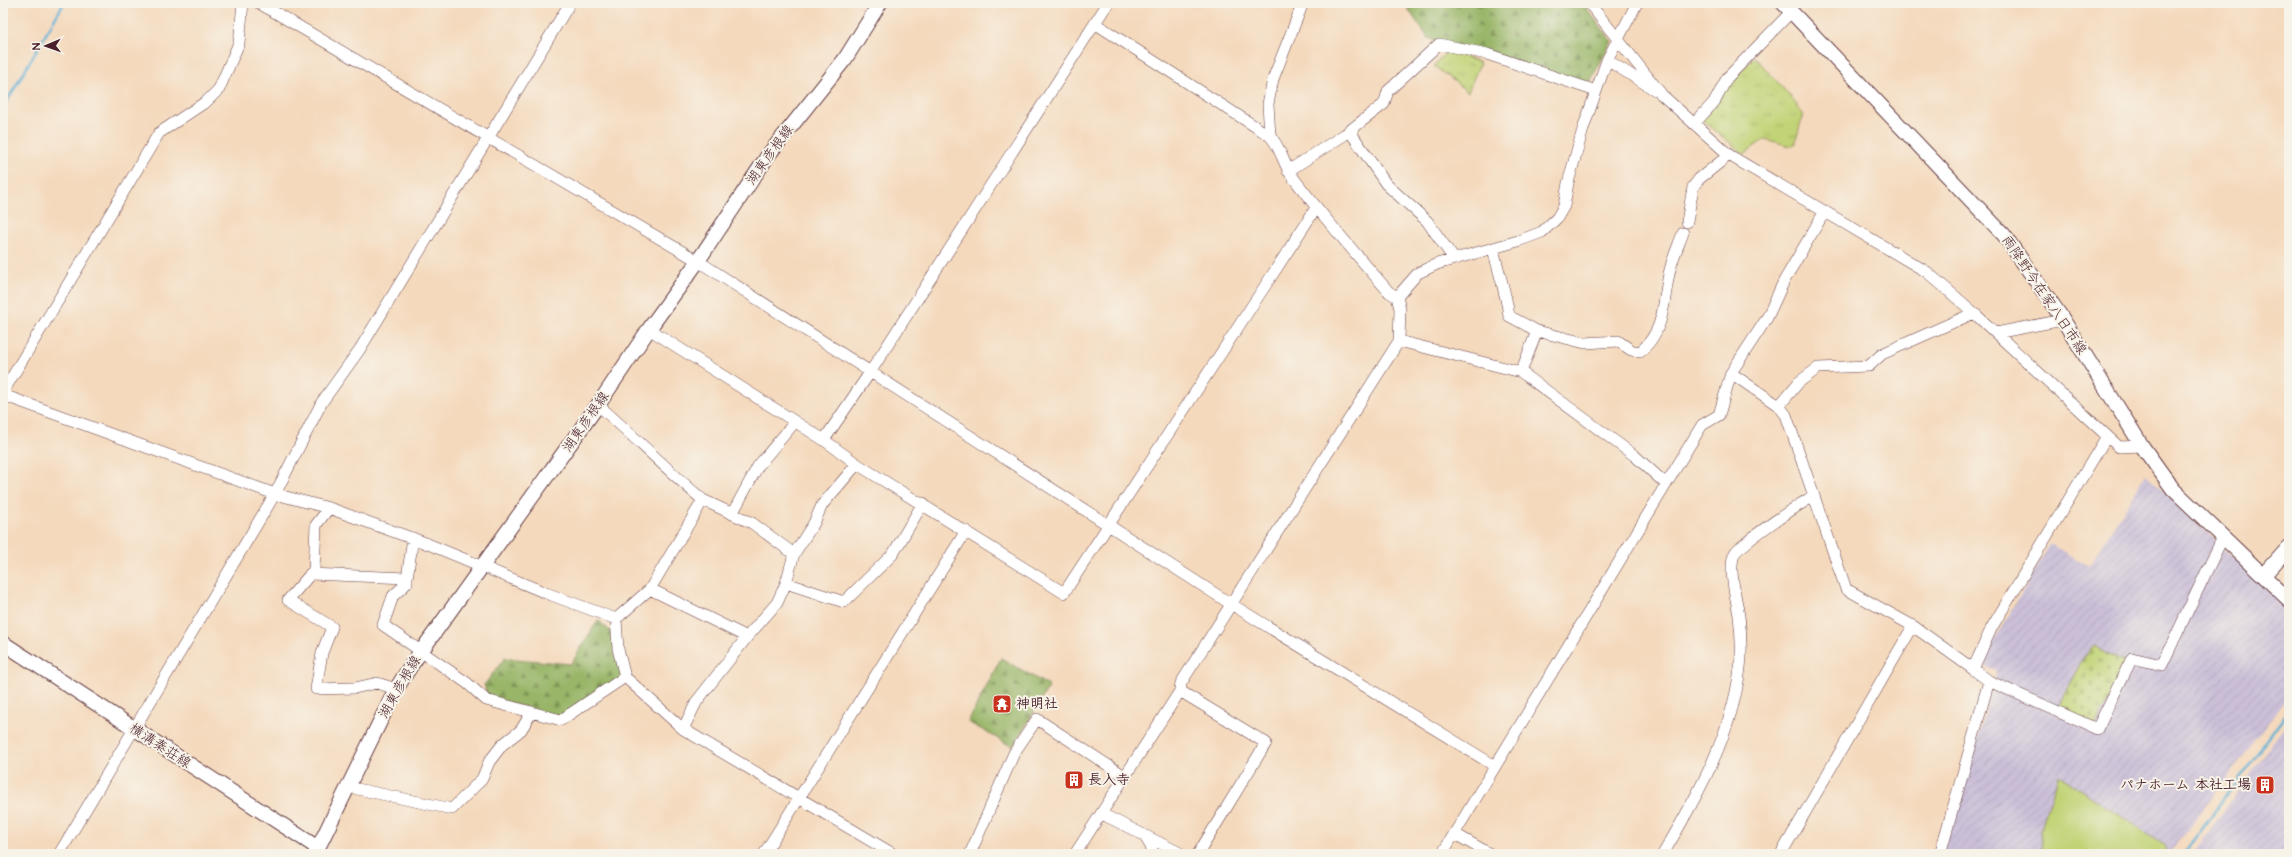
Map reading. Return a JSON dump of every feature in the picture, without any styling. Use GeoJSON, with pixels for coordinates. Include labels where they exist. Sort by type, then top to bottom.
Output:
{"type":"FeatureCollection","features":[{"type":"Feature","properties":{"kind":"main road","name":"湖東彦根線"},"geometry":{"type":"LineString","coordinates":[[320,852],[348,787],[396,689],[421,651],[598,405],[649,329],[698,262],[769,154],[845,59],[880,3]]}},
{"type":"Feature","properties":{"kind":"main road","name":"雨降野今在家八日市線"},"geometry":{"type":"LineString","coordinates":[[1787,8],[2004,235],[2063,320],[2142,446],[2174,489],[2289,600]]}},
{"type":"Feature","properties":{"kind":"main road"},"geometry":{"type":"LineString","coordinates":[[2264,575],[2289,547]]}},
{"type":"Feature","properties":{"kind":"main road","name":"横溝秦荘線"},"geometry":{"type":"LineString","coordinates":[[3,643],[320,852]]}},
{"type":"Feature","properties":{"kind":"street"},"geometry":{"type":"LineString","coordinates":[[3,392],[159,133],[207,101],[219,89],[239,43],[243,3]]}},
{"type":"Feature","properties":{"kind":"street"},"geometry":{"type":"LineString","coordinates":[[259,3],[488,136],[698,262],[871,371],[1231,604],[1495,766]]}},
{"type":"Feature","properties":{"kind":"street"},"geometry":{"type":"LineString","coordinates":[[59,854],[275,494],[322,402],[360,349],[570,3]]}},
{"type":"Feature","properties":{"kind":"street"},"geometry":{"type":"LineString","coordinates":[[824,440],[871,371],[1096,24],[1108,3]]}},
{"type":"Feature","properties":{"kind":"street"},"geometry":{"type":"LineString","coordinates":[[1270,136],[1268,104],[1273,79],[1303,3]]}},
{"type":"Feature","properties":{"kind":"street"},"geometry":{"type":"LineString","coordinates":[[1589,3],[1662,95],[1729,155],[1927,272],[1974,312],[2119,447],[2142,446]]}},
{"type":"Feature","properties":{"kind":"street"},"geometry":{"type":"LineString","coordinates":[[1397,297],[1418,273],[1437,264],[1542,232],[1556,218],[1564,206],[1568,183],[1607,60],[1637,3]]}},
{"type":"Feature","properties":{"kind":"street"},"geometry":{"type":"LineString","coordinates":[[1694,124],[1715,101],[1728,78],[1787,8]]}},
{"type":"Feature","properties":{"kind":"street"},"geometry":{"type":"LineString","coordinates":[[1075,854],[1126,777],[1180,691],[1181,683],[1399,341],[1400,309],[1397,297],[1389,292],[1316,208],[1288,171],[1276,142],[1270,136],[1096,24]]}},
{"type":"Feature","properties":{"kind":"street"},"geometry":{"type":"LineString","coordinates":[[1288,171],[1349,130],[1384,104],[1388,91],[1439,44],[1457,50],[1487,54],[1596,92]]}},
{"type":"Feature","properties":{"kind":"street"},"geometry":{"type":"LineString","coordinates":[[1607,60],[1662,95]]}},
{"type":"Feature","properties":{"kind":"street"},"geometry":{"type":"LineString","coordinates":[[1349,130],[1386,184],[1427,221],[1454,259]]}},
{"type":"Feature","properties":{"kind":"street"},"geometry":{"type":"LineString","coordinates":[[1687,222],[1693,187],[1699,179],[1729,155]]}},
{"type":"Feature","properties":{"kind":"street"},"geometry":{"type":"LineString","coordinates":[[649,329],[824,440],[857,464],[923,503],[1064,592],[1316,208]]}},
{"type":"Feature","properties":{"kind":"street"},"geometry":{"type":"LineString","coordinates":[[1442,854],[1702,425],[1718,416],[1731,373],[1768,318],[1784,282],[1825,211]]}},
{"type":"Feature","properties":{"kind":"street"},"geometry":{"type":"LineString","coordinates":[[1493,248],[1497,270],[1507,294],[1509,316],[1537,331],[1585,343],[1618,341],[1631,350],[1640,352],[1647,346],[1660,324],[1671,266],[1683,233]]}},
{"type":"Feature","properties":{"kind":"street"},"geometry":{"type":"LineString","coordinates":[[1779,406],[1799,382],[1818,368],[1869,366],[1882,354],[1974,312]]}},
{"type":"Feature","properties":{"kind":"street"},"geometry":{"type":"LineString","coordinates":[[1996,333],[2063,320]]}},
{"type":"Feature","properties":{"kind":"street"},"geometry":{"type":"LineString","coordinates":[[1521,372],[1537,331]]}},
{"type":"Feature","properties":{"kind":"street"},"geometry":{"type":"LineString","coordinates":[[1399,341],[1521,372],[1635,456],[1666,484]]}},
{"type":"Feature","properties":{"kind":"street"},"geometry":{"type":"LineString","coordinates":[[1731,373],[1779,406],[1786,415],[1846,589],[1913,626],[1989,681],[2096,729],[2132,658],[2162,665],[2223,537]]}},
{"type":"Feature","properties":{"kind":"street"},"geometry":{"type":"LineString","coordinates":[[3,396],[275,494],[329,508],[413,538],[546,593],[616,619]]}},
{"type":"Feature","properties":{"kind":"street"},"geometry":{"type":"LineString","coordinates":[[598,405],[646,448],[671,473],[704,500],[752,523],[794,554]]}},
{"type":"Feature","properties":{"kind":"street"},"geometry":{"type":"LineString","coordinates":[[732,514],[758,466],[795,422]]}},
{"type":"Feature","properties":{"kind":"street"},"geometry":{"type":"LineString","coordinates":[[1974,669],[1992,627],[2107,436]]}},
{"type":"Feature","properties":{"kind":"street"},"geometry":{"type":"LineString","coordinates":[[683,729],[697,701],[747,637],[777,603],[786,583],[794,554],[814,523],[822,505],[857,464]]}},
{"type":"Feature","properties":{"kind":"street"},"geometry":{"type":"LineString","coordinates":[[1663,854],[1689,811],[1708,771],[1736,696],[1740,666],[1739,617],[1735,597],[1733,563],[1735,553],[1762,529],[1813,496]]}},
{"type":"Feature","properties":{"kind":"street"},"geometry":{"type":"LineString","coordinates":[[616,619],[650,589],[704,500]]}},
{"type":"Feature","properties":{"kind":"street"},"geometry":{"type":"LineString","coordinates":[[786,583],[844,602],[893,554],[923,503]]}},
{"type":"Feature","properties":{"kind":"street"},"geometry":{"type":"LineString","coordinates":[[329,508],[316,525],[314,570],[288,600],[332,627],[322,653],[316,689],[354,688],[377,683],[396,689]]}},
{"type":"Feature","properties":{"kind":"street"},"geometry":{"type":"LineString","coordinates":[[764,854],[966,531]]}},
{"type":"Feature","properties":{"kind":"street"},"geometry":{"type":"LineString","coordinates":[[413,538],[407,583],[394,596],[383,625],[421,651],[486,700],[561,720],[625,677]]}},
{"type":"Feature","properties":{"kind":"street"},"geometry":{"type":"LineString","coordinates":[[310,574],[407,578]]}},
{"type":"Feature","properties":{"kind":"street"},"geometry":{"type":"LineString","coordinates":[[650,589],[747,637]]}},
{"type":"Feature","properties":{"kind":"street"},"geometry":{"type":"LineString","coordinates":[[616,619],[618,649],[625,677],[683,729],[893,854]]}},
{"type":"Feature","properties":{"kind":"street"},"geometry":{"type":"LineString","coordinates":[[1781,854],[1913,626]]}},
{"type":"Feature","properties":{"kind":"street"},"geometry":{"type":"LineString","coordinates":[[1940,854],[1989,681]]}},
{"type":"Feature","properties":{"kind":"street"},"geometry":{"type":"LineString","coordinates":[[1180,691],[1266,743],[1198,854]]}},
{"type":"Feature","properties":{"kind":"street"},"geometry":{"type":"LineString","coordinates":[[348,787],[452,809],[482,778],[489,762],[502,745],[521,730],[532,712]]}},
{"type":"Feature","properties":{"kind":"street"},"geometry":{"type":"LineString","coordinates":[[970,854],[1014,753],[1037,719],[1126,777]]}},
{"type":"Feature","properties":{"kind":"street"},"geometry":{"type":"LineString","coordinates":[[1102,814],[1182,854]]}},
{"type":"Feature","properties":{"kind":"street"},"geometry":{"type":"LineString","coordinates":[[1455,834],[1490,854]]}},
{"type":"Feature","properties":{"kind":"street"},"geometry":{"type":"LineString","coordinates":[[1144,835],[1152,848],[1150,854]]}},
{"type":"Feature","properties":{"kind":"shaded area"},"geometry":{"type":"Polygon","coordinates":[[[2146,474],[2289,610],[2289,695],[2170,854],[1943,854],[1997,671],[1980,665],[2050,544],[2089,566],[2146,474]]]}},
{"type":"Feature","properties":{"kind":"shaded area","name":"パナホーム 本社工場"},"geometry":{"type":"Polygon","coordinates":[[[2289,720],[2289,854],[2193,854],[2289,720]]]}},
{"type":"Feature","properties":{"kind":"green space"},"geometry":{"type":"Polygon","coordinates":[[[1404,3],[1582,3],[1612,41],[1586,89],[1428,38],[1404,3]]]}},
{"type":"Feature","properties":{"kind":"green space"},"geometry":{"type":"Polygon","coordinates":[[[1448,50],[1480,63],[1468,92],[1434,66],[1448,50]]]}},
{"type":"Feature","properties":{"kind":"green space"},"geometry":{"type":"Polygon","coordinates":[[[1755,57],[1797,104],[1797,107],[1803,114],[1795,144],[1790,146],[1765,139],[1744,154],[1702,120],[1727,85],[1755,57]]]}},
{"type":"Feature","properties":{"kind":"green space"},"geometry":{"type":"Polygon","coordinates":[[[598,620],[610,631],[623,676],[560,717],[488,697],[484,685],[505,658],[571,664],[598,620]]]}},
{"type":"Feature","properties":{"kind":"green space"},"geometry":{"type":"Polygon","coordinates":[[[2094,646],[2127,664],[2095,727],[2057,708],[2082,660],[2094,646]]]}},
{"type":"Feature","properties":{"kind":"green space"},"geometry":{"type":"Polygon","coordinates":[[[1001,658],[1049,686],[1013,747],[968,722],[1001,658]]]}},
{"type":"Feature","properties":{"kind":"green space"},"geometry":{"type":"Polygon","coordinates":[[[2059,775],[2166,847],[2166,854],[2042,854],[2040,831],[2059,775]]]}},
{"type":"Feature","properties":{"kind":"waterway"},"geometry":{"type":"LineString","coordinates":[[3,108],[64,3]]}},
{"type":"Feature","properties":{"kind":"waterway"},"geometry":{"type":"LineString","coordinates":[[2184,854],[2289,710]]}},
{"type":"Feature","properties":{"kind":"place","name":"神明社"},"geometry":{"type":"Point","coordinates":[1002,704]}},
{"type":"Feature","properties":{"kind":"place","name":"長入寺"},"geometry":{"type":"Point","coordinates":[1074,780]}},
{"type":"Feature","properties":{"kind":"place","name":"パナホーム 本社工場"},"geometry":{"type":"Point","coordinates":[2265,785]}}]}
